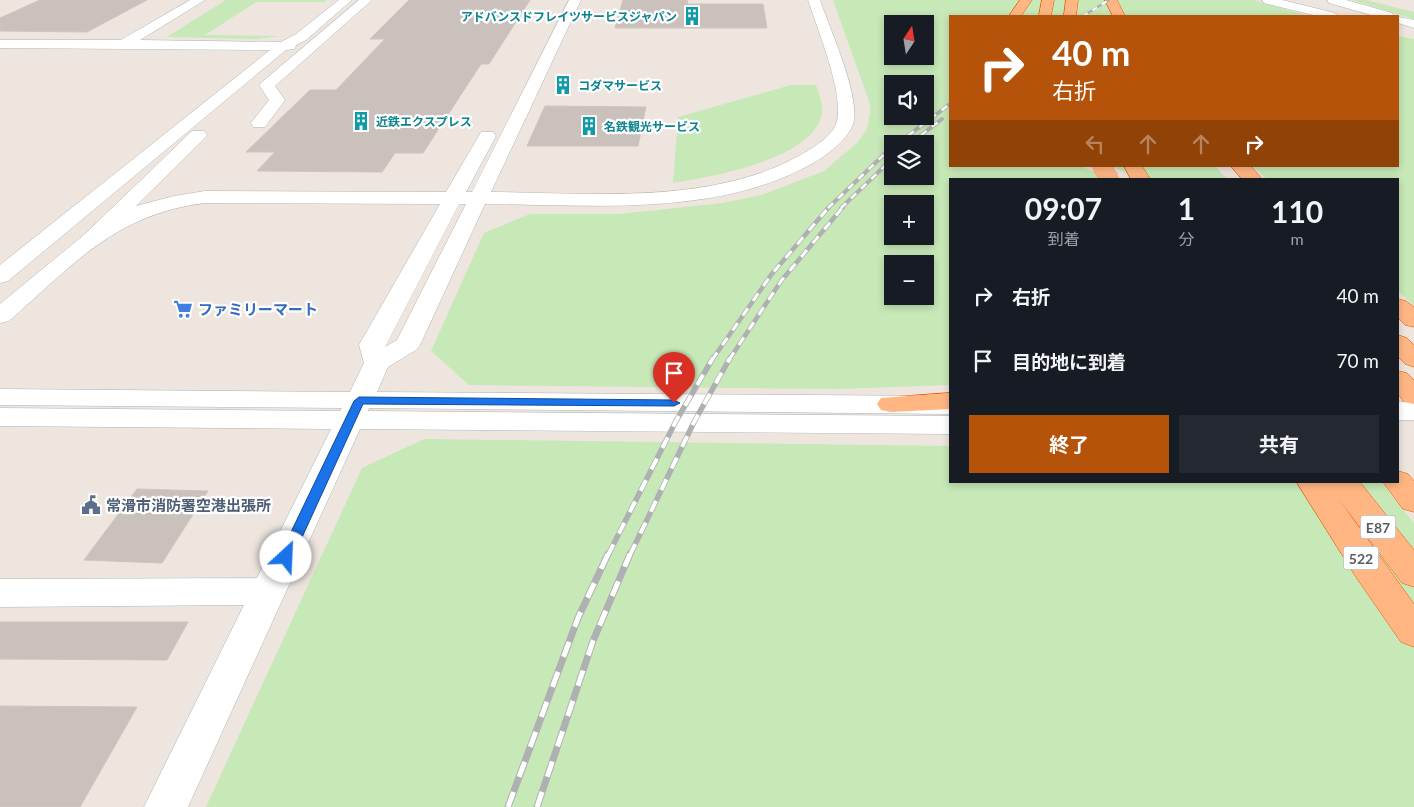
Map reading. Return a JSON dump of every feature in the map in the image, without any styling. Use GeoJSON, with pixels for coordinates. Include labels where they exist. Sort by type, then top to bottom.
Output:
{"type":"FeatureCollection","features":[{"type":"Feature","properties":{"kind":"highway"},"geometry":{"type":"LineString","coordinates":[[1017,15],[1026,0]]}},
{"type":"Feature","properties":{"kind":"highway"},"geometry":{"type":"LineString","coordinates":[[1045,15],[1048,0]]}},
{"type":"Feature","properties":{"kind":"highway"},"geometry":{"type":"LineString","coordinates":[[1070,15],[1072,0]]}},
{"type":"Feature","properties":{"kind":"highway"},"geometry":{"type":"LineString","coordinates":[[1111,0],[1118,15]]}},
{"type":"Feature","properties":{"kind":"highway"},"geometry":{"type":"LineString","coordinates":[[1097,167],[1120,178]]}},
{"type":"Feature","properties":{"kind":"highway"},"geometry":{"type":"LineString","coordinates":[[1102,167],[1109,178]]}},
{"type":"Feature","properties":{"kind":"highway"},"geometry":{"type":"LineString","coordinates":[[1134,167],[1140,178]]}},
{"type":"Feature","properties":{"kind":"highway"},"geometry":{"type":"LineString","coordinates":[[1227,167],[1236,178]]}},
{"type":"Feature","properties":{"kind":"highway"},"geometry":{"type":"LineString","coordinates":[[1241,167],[1252,178]]}},
{"type":"Feature","properties":{"kind":"highway"},"geometry":{"type":"LineString","coordinates":[[1399,307],[1414,320]]}},
{"type":"Feature","properties":{"kind":"highway"},"geometry":{"type":"LineString","coordinates":[[1399,344],[1414,359]]}},
{"type":"Feature","properties":{"kind":"highway"},"geometry":{"type":"LineString","coordinates":[[1399,380],[1414,396]]}},
{"type":"Feature","properties":{"kind":"highway"},"geometry":{"type":"LineString","coordinates":[[891,404],[949,401]]}},
{"type":"Feature","properties":{"kind":"highway","name":"522"},"geometry":{"type":"LineString","coordinates":[[1312,483],[1368,568],[1414,632]]}},
{"type":"Feature","properties":{"kind":"highway","name":"E87"},"geometry":{"type":"LineString","coordinates":[[1344,483],[1414,574]]}},
{"type":"Feature","properties":{"kind":"highway"},"geometry":{"type":"LineString","coordinates":[[1399,483],[1414,501]]}},
{"type":"Feature","properties":{"kind":"street"},"geometry":{"type":"LineString","coordinates":[[124,44],[199,0]]}},
{"type":"Feature","properties":{"kind":"street"},"geometry":{"type":"LineString","coordinates":[[0,276],[283,46],[301,37],[346,0]]}},
{"type":"Feature","properties":{"kind":"street"},"geometry":{"type":"LineString","coordinates":[[259,123],[277,100],[267,85],[366,0]]}},
{"type":"Feature","properties":{"kind":"street"},"geometry":{"type":"LineString","coordinates":[[523,69],[559,0]]}},
{"type":"Feature","properties":{"kind":"street"},"geometry":{"type":"LineString","coordinates":[[166,807],[377,363],[407,345],[574,0]]}},
{"type":"Feature","properties":{"kind":"street"},"geometry":{"type":"LineString","coordinates":[[230,105],[173,169],[168,178],[169,185],[175,190],[192,196],[205,197],[635,199],[679,196],[766,177],[813,156],[830,143],[840,132],[846,119],[843,95],[814,0]]}},
{"type":"Feature","properties":{"kind":"street"},"geometry":{"type":"LineString","coordinates":[[1268,0],[1293,8],[1326,15]]}},
{"type":"Feature","properties":{"kind":"street"},"geometry":{"type":"LineString","coordinates":[[1277,0],[1293,8]]}},
{"type":"Feature","properties":{"kind":"street"},"geometry":{"type":"LineString","coordinates":[[1333,0],[1385,15]]}},
{"type":"Feature","properties":{"kind":"street"},"geometry":{"type":"LineString","coordinates":[[1399,19],[1414,24]]}},
{"type":"Feature","properties":{"kind":"street"},"geometry":{"type":"LineString","coordinates":[[1399,31],[1414,35]]}},
{"type":"Feature","properties":{"kind":"street"},"geometry":{"type":"LineString","coordinates":[[0,44],[311,46]]}},
{"type":"Feature","properties":{"kind":"street"},"geometry":{"type":"LineString","coordinates":[[92,238],[230,105],[287,58],[283,46]]}},
{"type":"Feature","properties":{"kind":"street"},"geometry":{"type":"LineString","coordinates":[[377,363],[372,345],[455,199],[496,121]]}},
{"type":"Feature","properties":{"kind":"street"},"geometry":{"type":"LineString","coordinates":[[3,309],[92,238],[119,219],[164,202],[205,197]]}},
{"type":"Feature","properties":{"kind":"street"},"geometry":{"type":"LineString","coordinates":[[0,396],[355,411],[949,425]]}},
{"type":"Feature","properties":{"kind":"street"},"geometry":{"type":"LineString","coordinates":[[0,418],[355,411],[891,404],[949,405]]}},
{"type":"Feature","properties":{"kind":"street"},"geometry":{"type":"LineString","coordinates":[[1399,411],[1414,411]]}},
{"type":"Feature","properties":{"kind":"street"},"geometry":{"type":"LineString","coordinates":[[1399,428],[1414,428]]}},
{"type":"Feature","properties":{"kind":"street"},"geometry":{"type":"LineString","coordinates":[[0,593],[270,590]]}},
{"type":"Feature","properties":{"kind":"green space"},"geometry":{"type":"Polygon","coordinates":[[[226,0],[327,0],[324,2],[256,2],[205,35],[280,36],[256,39],[167,37],[226,0]]]}},
{"type":"Feature","properties":{"kind":"green space"},"geometry":{"type":"Polygon","coordinates":[[[833,0],[1253,0],[1306,15],[949,15],[949,167],[1083,167],[1107,178],[949,178],[949,385],[836,389],[469,385],[431,351],[484,233],[530,214],[620,214],[722,203],[762,195],[824,171],[858,142],[867,129],[870,104],[833,0]]]}},
{"type":"Feature","properties":{"kind":"green space"},"geometry":{"type":"Polygon","coordinates":[[[1352,0],[1366,0],[1414,12],[1414,19],[1352,0]]]}},
{"type":"Feature","properties":{"kind":"green space"},"geometry":{"type":"Polygon","coordinates":[[[1399,36],[1414,39],[1414,306],[1399,292],[1399,178],[1266,178],[1253,167],[1399,167],[1399,36]]]}},
{"type":"Feature","properties":{"kind":"green space"},"geometry":{"type":"Polygon","coordinates":[[[791,85],[816,85],[822,105],[822,111],[816,128],[802,142],[760,163],[711,176],[673,183],[678,117],[791,85]]]}},
{"type":"Feature","properties":{"kind":"green space"},"geometry":{"type":"Polygon","coordinates":[[[1112,167],[1216,167],[1226,178],[1138,178],[1112,167]]]}},
{"type":"Feature","properties":{"kind":"green space"},"geometry":{"type":"Polygon","coordinates":[[[424,439],[949,446],[949,483],[1382,483],[1414,523],[1414,807],[206,807],[362,468],[424,439]]]}},
{"type":"Feature","properties":{"kind":"building"},"geometry":{"type":"Polygon","coordinates":[[[40,0],[147,0],[87,32],[0,31],[0,18],[40,0]]]}},
{"type":"Feature","properties":{"kind":"building"},"geometry":{"type":"Polygon","coordinates":[[[409,0],[530,0],[489,64],[481,64],[423,153],[395,153],[382,172],[257,171],[275,152],[246,152],[310,90],[336,90],[385,39],[370,39],[409,0]]]}},
{"type":"Feature","properties":{"kind":"building","name":"アドバンスドフレイツサービスジャパン"},"geometry":{"type":"Polygon","coordinates":[[[623,0],[688,0],[687,4],[763,4],[767,28],[615,28],[623,0]]]}},
{"type":"Feature","properties":{"kind":"building","name":"名鉄観光サービス"},"geometry":{"type":"Polygon","coordinates":[[[545,106],[646,107],[638,146],[527,146],[545,106]]]}},
{"type":"Feature","properties":{"kind":"building"},"geometry":{"type":"Polygon","coordinates":[[[137,489],[208,491],[162,563],[84,560],[137,489]]]}},
{"type":"Feature","properties":{"kind":"building"},"geometry":{"type":"Polygon","coordinates":[[[0,622],[188,622],[167,660],[0,659],[0,622]]]}},
{"type":"Feature","properties":{"kind":"building"},"geometry":{"type":"Polygon","coordinates":[[[0,706],[137,707],[80,807],[0,807],[0,706]]]}},
{"type":"Feature","properties":{"kind":"railway"},"geometry":{"type":"LineString","coordinates":[[1085,15],[1109,0]]}},
{"type":"Feature","properties":{"kind":"railway"},"geometry":{"type":"LineString","coordinates":[[909,135],[949,105]]}},
{"type":"Feature","properties":{"kind":"railway"},"geometry":{"type":"LineString","coordinates":[[922,135],[942,119]]}},
{"type":"Feature","properties":{"kind":"railway"},"geometry":{"type":"LineString","coordinates":[[829,207],[884,155]]}},
{"type":"Feature","properties":{"kind":"railway"},"geometry":{"type":"LineString","coordinates":[[841,208],[884,167]]}},
{"type":"Feature","properties":{"kind":"railway"},"geometry":{"type":"LineString","coordinates":[[712,360],[771,275],[829,207]]}},
{"type":"Feature","properties":{"kind":"railway"},"geometry":{"type":"LineString","coordinates":[[729,360],[781,281],[843,207]]}},
{"type":"Feature","properties":{"kind":"railway"},"geometry":{"type":"LineString","coordinates":[[608,555],[676,421],[713,358]]}},
{"type":"Feature","properties":{"kind":"railway"},"geometry":{"type":"LineString","coordinates":[[630,555],[694,422],[730,358]]}},
{"type":"Feature","properties":{"kind":"railway"},"geometry":{"type":"LineString","coordinates":[[508,807],[578,618],[608,554]]}},
{"type":"Feature","properties":{"kind":"railway"},"geometry":{"type":"LineString","coordinates":[[537,807],[593,641],[630,554]]}},
{"type":"Feature","properties":{"kind":"place","name":"アドバンスドフレイツサービスジャパン"},"geometry":{"type":"Point","coordinates":[692,16]}},
{"type":"Feature","properties":{"kind":"place","name":"コダマサービス"},"geometry":{"type":"Point","coordinates":[563,85]}},
{"type":"Feature","properties":{"kind":"place","name":"近鉄エクスプレス"},"geometry":{"type":"Point","coordinates":[361,121]}},
{"type":"Feature","properties":{"kind":"place","name":"名鉄観光サービス"},"geometry":{"type":"Point","coordinates":[589,126]}},
{"type":"Feature","properties":{"kind":"place","name":"ファミリーマート"},"geometry":{"type":"Point","coordinates":[183,309]}},
{"type":"Feature","properties":{"kind":"place","name":"常滑市消防署空港出張所"},"geometry":{"type":"Point","coordinates":[91,505]}},
{"type":"Feature","properties":{"kind":"route"},"geometry":{"type":"LineString","coordinates":[[286,557],[359,401],[674,403]]}}]}
